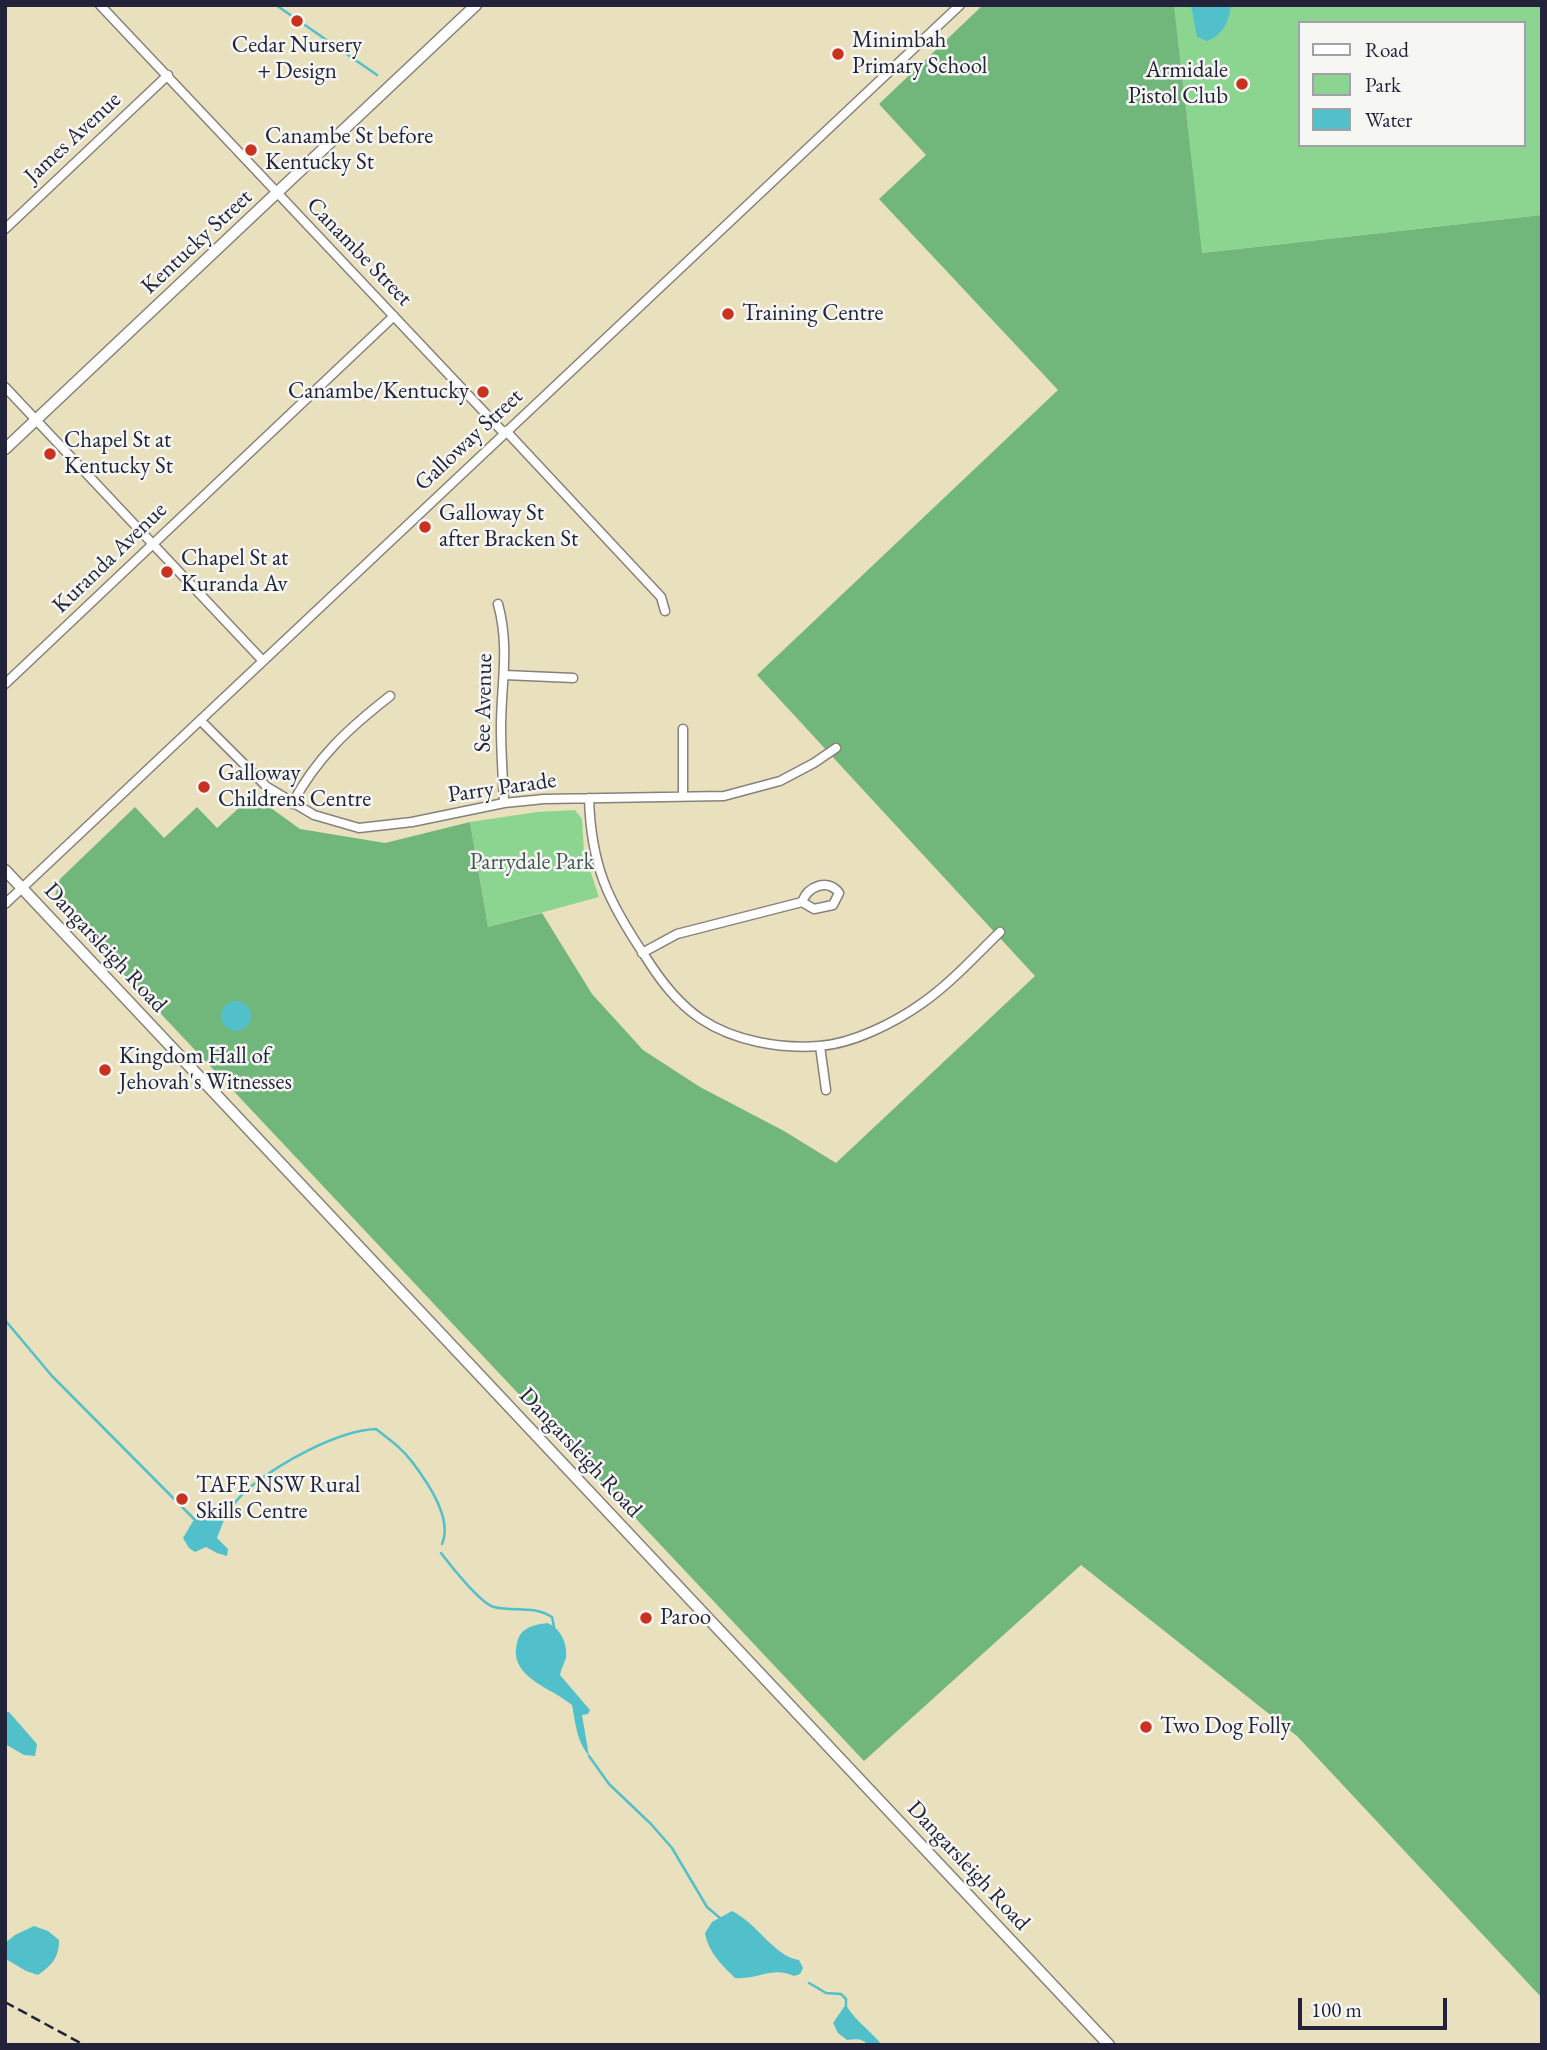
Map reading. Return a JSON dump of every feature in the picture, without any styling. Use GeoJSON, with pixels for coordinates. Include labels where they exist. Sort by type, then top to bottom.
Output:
{"type":"FeatureCollection","features":[{"type":"Feature","properties":{"kind":"street","name":"Canambe Street"},"geometry":{"type":"LineString","coordinates":[[100,5],[661,597],[665,611]]}},
{"type":"Feature","properties":{"kind":"street","name":"Kentucky Street"},"geometry":{"type":"LineString","coordinates":[[5,449],[476,5]]}},
{"type":"Feature","properties":{"kind":"street","name":"Galloway Street"},"geometry":{"type":"LineString","coordinates":[[5,904],[960,5]]}},
{"type":"Feature","properties":{"kind":"street","name":"James Avenue"},"geometry":{"type":"LineString","coordinates":[[5,229],[168,75]]}},
{"type":"Feature","properties":{"kind":"street","name":"Kuranda Avenue"},"geometry":{"type":"LineString","coordinates":[[5,684],[394,316]]}},
{"type":"Feature","properties":{"kind":"street"},"geometry":{"type":"LineString","coordinates":[[5,387],[263,661]]}},
{"type":"Feature","properties":{"kind":"street","name":"See Avenue"},"geometry":{"type":"LineString","coordinates":[[498,604],[504,627],[505,675],[501,725],[504,803]]}},
{"type":"Feature","properties":{"kind":"street"},"geometry":{"type":"LineString","coordinates":[[505,675],[573,678]]}},
{"type":"Feature","properties":{"kind":"street"},"geometry":{"type":"LineString","coordinates":[[292,804],[331,746],[390,696]]}},
{"type":"Feature","properties":{"kind":"street","name":"Parry Parade"},"geometry":{"type":"LineString","coordinates":[[201,721],[267,788],[314,815],[359,828],[412,822],[504,803],[589,798],[724,796],[780,781],[814,764],[836,748]]}},
{"type":"Feature","properties":{"kind":"street"},"geometry":{"type":"LineString","coordinates":[[683,729],[683,796]]}},
{"type":"Feature","properties":{"kind":"street"},"geometry":{"type":"LineString","coordinates":[[589,798],[594,854],[605,889],[619,919],[672,993],[685,1007],[720,1030],[759,1042],[820,1046],[864,1034],[904,1015],[938,991],[1000,932]]}},
{"type":"Feature","properties":{"kind":"street","name":"Dangarsleigh Road"},"geometry":{"type":"LineString","coordinates":[[5,870],[1110,2045]]}},
{"type":"Feature","properties":{"kind":"street"},"geometry":{"type":"LineString","coordinates":[[642,953],[677,934],[802,902]]}},
{"type":"Feature","properties":{"kind":"street"},"geometry":{"type":"LineString","coordinates":[[820,1046],[826,1090]]}},
{"type":"Feature","properties":{"kind":"green space"},"geometry":{"type":"Polygon","coordinates":[[[983,5],[1174,5],[1202,253],[1542,215],[1542,1998],[1297,1736],[1081,1565],[864,1761],[67,914],[55,896],[60,879],[135,807],[164,838],[197,807],[217,828],[253,795],[300,829],[385,843],[470,822],[488,927],[542,913],[592,994],[643,1050],[700,1087],[784,1131],[836,1163],[1035,976],[757,675],[1058,390],[879,199],[926,155],[879,104],[983,5]]]}},
{"type":"Feature","properties":{"kind":"green space","name":"Armidale Pistol Club"},"geometry":{"type":"Polygon","coordinates":[[[1174,5],[1542,5],[1542,215],[1201,253],[1174,5]]]}},
{"type":"Feature","properties":{"kind":"green space","name":"Parrydale Park"},"geometry":{"type":"Polygon","coordinates":[[[575,810],[582,819],[584,852],[599,897],[488,927],[470,822],[537,812],[575,810]]]}},
{"type":"Feature","properties":{"kind":"water"},"geometry":{"type":"Polygon","coordinates":[[[1191,5],[1231,5],[1229,17],[1221,31],[1207,41],[1197,37],[1191,5]]]}},
{"type":"Feature","properties":{"kind":"water"},"geometry":{"type":"Polygon","coordinates":[[[236,1001],[247,1005],[251,1016],[247,1027],[236,1031],[225,1027],[221,1016],[225,1005],[236,1001]]]}},
{"type":"Feature","properties":{"kind":"water"},"geometry":{"type":"Polygon","coordinates":[[[218,1513],[224,1520],[217,1538],[228,1549],[227,1556],[206,1547],[195,1552],[189,1548],[183,1538],[193,1521],[218,1513]]]}},
{"type":"Feature","properties":{"kind":"water"},"geometry":{"type":"Polygon","coordinates":[[[547,1623],[559,1632],[566,1647],[566,1658],[560,1675],[590,1710],[588,1714],[582,1715],[589,1756],[579,1738],[572,1705],[534,1681],[519,1665],[516,1655],[521,1634],[532,1626],[547,1623]]]}},
{"type":"Feature","properties":{"kind":"water"},"geometry":{"type":"Polygon","coordinates":[[[5,1712],[9,1712],[37,1744],[35,1756],[24,1755],[5,1744],[5,1712]]]}},
{"type":"Feature","properties":{"kind":"water"},"geometry":{"type":"Polygon","coordinates":[[[732,1911],[750,1923],[782,1953],[799,1960],[803,1968],[800,1974],[794,1976],[778,1972],[735,1978],[712,1952],[705,1933],[712,1922],[732,1911]]]}},
{"type":"Feature","properties":{"kind":"water"},"geometry":{"type":"Polygon","coordinates":[[[34,1926],[48,1931],[59,1940],[54,1960],[38,1975],[6,1959],[5,1943],[34,1926]]]}},
{"type":"Feature","properties":{"kind":"water"},"geometry":{"type":"Polygon","coordinates":[[[846,2004],[882,2045],[847,2040],[838,2033],[833,2023],[846,2004]]]}},
{"type":"Feature","properties":{"kind":"waterway"},"geometry":{"type":"LineString","coordinates":[[276,5],[377,75]]}},
{"type":"Feature","properties":{"kind":"waterway"},"geometry":{"type":"LineString","coordinates":[[5,1320],[52,1376],[197,1522]]}},
{"type":"Feature","properties":{"kind":"waterway"},"geometry":{"type":"LineString","coordinates":[[218,1518],[249,1488],[292,1459],[326,1442],[376,1429],[405,1453],[432,1491],[442,1513],[445,1534],[442,1544]]}},
{"type":"Feature","properties":{"kind":"waterway"},"geometry":{"type":"LineString","coordinates":[[441,1553],[488,1604],[545,1613],[552,1617],[554,1627]]}},
{"type":"Feature","properties":{"kind":"waterway"},"geometry":{"type":"LineString","coordinates":[[589,1756],[609,1784],[672,1848],[707,1907],[720,1918]]}},
{"type":"Feature","properties":{"kind":"waterway"},"geometry":{"type":"LineString","coordinates":[[809,1983],[826,1993],[841,1994],[846,1999],[846,2005]]}},
{"type":"Feature","properties":{"kind":"railway"},"geometry":{"type":"LineString","coordinates":[[5,2002],[84,2045]]}},
{"type":"Feature","properties":{"kind":"place","name":"Cedar Nursery + Design"},"geometry":{"type":"Point","coordinates":[297,21]}},
{"type":"Feature","properties":{"kind":"place","name":"Minimbah Primary School"},"geometry":{"type":"Point","coordinates":[838,54]}},
{"type":"Feature","properties":{"kind":"place","name":"Armidale Pistol Club"},"geometry":{"type":"Point","coordinates":[1242,84]}},
{"type":"Feature","properties":{"kind":"place","name":"Canambe St before Kentucky St"},"geometry":{"type":"Point","coordinates":[251,150]}},
{"type":"Feature","properties":{"kind":"place","name":"Training Centre"},"geometry":{"type":"Point","coordinates":[728,314]}},
{"type":"Feature","properties":{"kind":"place","name":"Canambe/Kentucky"},"geometry":{"type":"Point","coordinates":[483,392]}},
{"type":"Feature","properties":{"kind":"place","name":"Chapel St at Kentucky St"},"geometry":{"type":"Point","coordinates":[50,454]}},
{"type":"Feature","properties":{"kind":"place","name":"Galloway St after Bracken St"},"geometry":{"type":"Point","coordinates":[425,527]}},
{"type":"Feature","properties":{"kind":"place","name":"Chapel St at Kuranda Av"},"geometry":{"type":"Point","coordinates":[167,572]}},
{"type":"Feature","properties":{"kind":"place","name":"Galloway Childrens Centre"},"geometry":{"type":"Point","coordinates":[204,787]}},
{"type":"Feature","properties":{"kind":"place","name":"Kingdom Hall of Jehovah's Witnesses"},"geometry":{"type":"Point","coordinates":[105,1070]}},
{"type":"Feature","properties":{"kind":"place","name":"TAFE NSW Rural Skills Centre"},"geometry":{"type":"Point","coordinates":[182,1499]}},
{"type":"Feature","properties":{"kind":"place","name":"Paroo"},"geometry":{"type":"Point","coordinates":[646,1618]}},
{"type":"Feature","properties":{"kind":"place","name":"Two Dog Folly"},"geometry":{"type":"Point","coordinates":[1146,1727]}}]}
